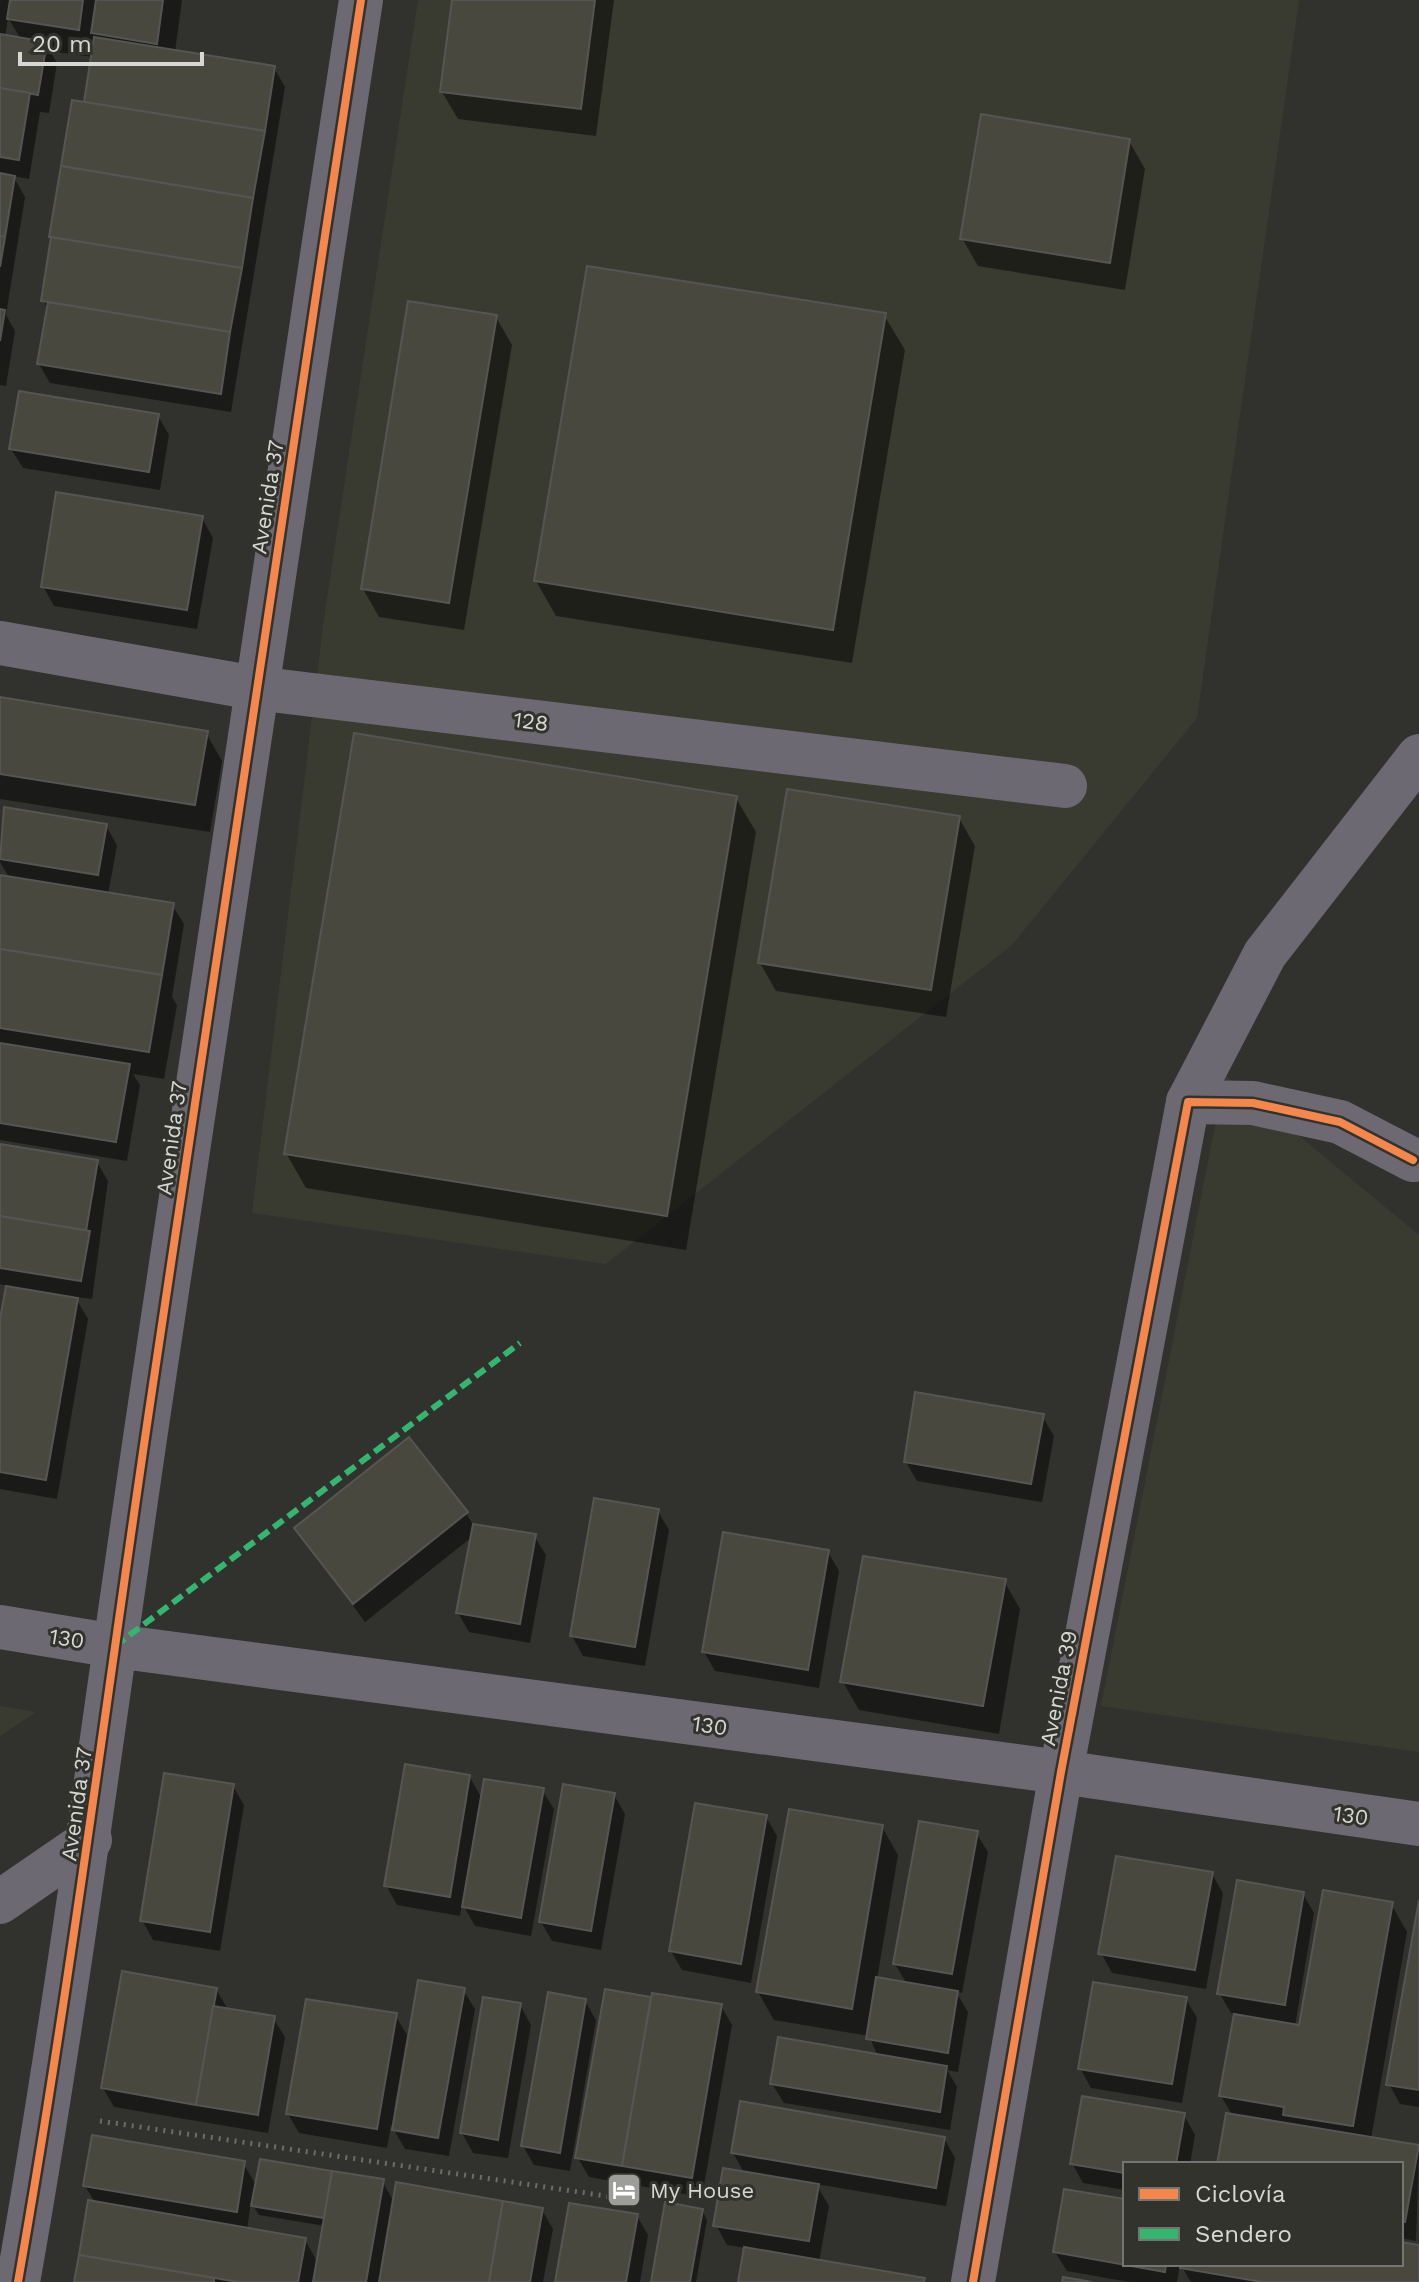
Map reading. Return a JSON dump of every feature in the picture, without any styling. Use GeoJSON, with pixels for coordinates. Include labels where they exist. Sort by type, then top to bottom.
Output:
{"type":"FeatureCollection","features":[{"type":"Feature","properties":{"kind":"street","name":"Avenida 37"},"geometry":{"type":"LineString","coordinates":[[18,2282],[48,2114],[90,1840],[115,1646],[255,688],[361,0]]}},
{"type":"Feature","properties":{"kind":"street","name":"128"},"geometry":{"type":"LineString","coordinates":[[0,643],[255,688],[1065,786]]}},
{"type":"Feature","properties":{"kind":"street","name":"Avenida 39"},"geometry":{"type":"LineString","coordinates":[[973,2282],[1061,1772],[1188,1102],[1265,954],[1419,756]]}},
{"type":"Feature","properties":{"kind":"street"},"geometry":{"type":"LineString","coordinates":[[1188,1102],[1253,1103],[1340,1122],[1413,1160]]}},
{"type":"Feature","properties":{"kind":"street","name":"130"},"geometry":{"type":"LineString","coordinates":[[0,1627],[115,1646],[1061,1772],[1419,1824]]}},
{"type":"Feature","properties":{"kind":"street"},"geometry":{"type":"LineString","coordinates":[[0,1902],[90,1840]]}},
{"type":"Feature","properties":{"kind":"path"},"geometry":{"type":"LineString","coordinates":[[48,2114],[633,2200]]}},
{"type":"Feature","properties":{"kind":"shaded area"},"geometry":{"type":"Polygon","coordinates":[[[418,0],[1299,0],[1197,718],[1012,945],[606,1264],[252,1213],[324,618],[418,0]]]}},
{"type":"Feature","properties":{"kind":"shaded area"},"geometry":{"type":"Polygon","coordinates":[[[1225,1075],[1419,1235],[1419,1752],[1101,1706],[1225,1075]]]}},
{"type":"Feature","properties":{"kind":"shaded area"},"geometry":{"type":"Polygon","coordinates":[[[0,1706],[36,1712],[0,1736],[0,1706]]]}},
{"type":"Feature","properties":{"kind":"building"},"geometry":{"type":"Polygon","coordinates":[[[10,0],[83,0],[79,30],[7,19],[10,0]]]}},
{"type":"Feature","properties":{"kind":"building"},"geometry":{"type":"Polygon","coordinates":[[[96,0],[163,0],[157,44],[91,33],[96,0]]]}},
{"type":"Feature","properties":{"kind":"building"},"geometry":{"type":"Polygon","coordinates":[[[452,0],[595,0],[581,109],[440,92],[452,0]]]}},
{"type":"Feature","properties":{"kind":"building"},"geometry":{"type":"Polygon","coordinates":[[[0,34],[47,42],[38,95],[0,88],[0,34]]]}},
{"type":"Feature","properties":{"kind":"building"},"geometry":{"type":"Polygon","coordinates":[[[94,37],[275,66],[265,131],[84,102],[94,37]]]}},
{"type":"Feature","properties":{"kind":"building"},"geometry":{"type":"Polygon","coordinates":[[[0,88],[30,93],[19,160],[0,157],[0,88]]]}},
{"type":"Feature","properties":{"kind":"building"},"geometry":{"type":"Polygon","coordinates":[[[72,100],[265,131],[253,198],[61,166],[72,100]]]}},
{"type":"Feature","properties":{"kind":"building"},"geometry":{"type":"Polygon","coordinates":[[[981,114],[1130,139],[1110,263],[960,239],[981,114]]]}},
{"type":"Feature","properties":{"kind":"building"},"geometry":{"type":"Polygon","coordinates":[[[61,166],[253,198],[242,268],[49,237],[61,166]]]}},
{"type":"Feature","properties":{"kind":"building"},"geometry":{"type":"Polygon","coordinates":[[[0,173],[15,176],[5,237],[0,236],[0,173]]]}},
{"type":"Feature","properties":{"kind":"building"},"geometry":{"type":"Polygon","coordinates":[[[0,236],[5,237],[0,267],[0,236]]]}},
{"type":"Feature","properties":{"kind":"building"},"geometry":{"type":"Polygon","coordinates":[[[51,237],[242,268],[230,332],[41,301],[51,237]]]}},
{"type":"Feature","properties":{"kind":"building"},"geometry":{"type":"Polygon","coordinates":[[[587,266],[886,313],[833,630],[534,581],[587,266]]]}},
{"type":"Feature","properties":{"kind":"building"},"geometry":{"type":"Polygon","coordinates":[[[408,301],[497,315],[449,603],[361,589],[408,301]]]}},
{"type":"Feature","properties":{"kind":"building"},"geometry":{"type":"Polygon","coordinates":[[[48,302],[230,332],[221,394],[37,364],[48,302]]]}},
{"type":"Feature","properties":{"kind":"building"},"geometry":{"type":"Polygon","coordinates":[[[0,309],[5,310],[0,341],[0,309]]]}},
{"type":"Feature","properties":{"kind":"building"},"geometry":{"type":"Polygon","coordinates":[[[19,391],[159,414],[149,472],[9,449],[19,391]]]}},
{"type":"Feature","properties":{"kind":"building"},"geometry":{"type":"Polygon","coordinates":[[[56,492],[203,516],[187,610],[41,587],[56,492]]]}},
{"type":"Feature","properties":{"kind":"building"},"geometry":{"type":"Polygon","coordinates":[[[0,697],[208,731],[195,805],[0,774],[0,697]]]}},
{"type":"Feature","properties":{"kind":"building"},"geometry":{"type":"Polygon","coordinates":[[[354,733],[737,796],[667,1216],[284,1154],[354,733]]]}},
{"type":"Feature","properties":{"kind":"building"},"geometry":{"type":"Polygon","coordinates":[[[787,789],[960,816],[931,990],[758,963],[787,789]]]}},
{"type":"Feature","properties":{"kind":"building"},"geometry":{"type":"Polygon","coordinates":[[[4,807],[107,824],[98,875],[0,859],[4,807]]]}},
{"type":"Feature","properties":{"kind":"building"},"geometry":{"type":"Polygon","coordinates":[[[0,875],[174,903],[162,975],[0,949],[0,875]]]}},
{"type":"Feature","properties":{"kind":"building"},"geometry":{"type":"Polygon","coordinates":[[[0,949],[162,975],[149,1052],[0,1028],[0,949]]]}},
{"type":"Feature","properties":{"kind":"building"},"geometry":{"type":"Polygon","coordinates":[[[0,1043],[130,1064],[116,1142],[0,1123],[0,1043]]]}},
{"type":"Feature","properties":{"kind":"building"},"geometry":{"type":"Polygon","coordinates":[[[0,1144],[98,1160],[86,1231],[0,1216],[0,1144]]]}},
{"type":"Feature","properties":{"kind":"building"},"geometry":{"type":"Polygon","coordinates":[[[0,1216],[90,1231],[81,1281],[0,1268],[0,1216]]]}},
{"type":"Feature","properties":{"kind":"building"},"geometry":{"type":"Polygon","coordinates":[[[6,1286],[78,1298],[46,1480],[0,1472],[0,1319],[6,1286]]]}},
{"type":"Feature","properties":{"kind":"building"},"geometry":{"type":"Polygon","coordinates":[[[915,1392],[1044,1414],[1031,1484],[904,1462],[915,1392]]]}},
{"type":"Feature","properties":{"kind":"building"},"geometry":{"type":"Polygon","coordinates":[[[409,1437],[468,1512],[353,1604],[294,1528],[409,1437]]]}},
{"type":"Feature","properties":{"kind":"building"},"geometry":{"type":"Polygon","coordinates":[[[594,1498],[659,1509],[635,1647],[570,1636],[594,1498]]]}},
{"type":"Feature","properties":{"kind":"building"},"geometry":{"type":"Polygon","coordinates":[[[473,1524],[536,1534],[520,1624],[456,1613],[473,1524]]]}},
{"type":"Feature","properties":{"kind":"building"},"geometry":{"type":"Polygon","coordinates":[[[723,1532],[829,1550],[808,1670],[702,1652],[723,1532]]]}},
{"type":"Feature","properties":{"kind":"building"},"geometry":{"type":"Polygon","coordinates":[[[863,1556],[1006,1579],[983,1706],[840,1682],[863,1556]]]}},
{"type":"Feature","properties":{"kind":"building"},"geometry":{"type":"Polygon","coordinates":[[[405,1764],[470,1775],[450,1897],[384,1886],[405,1764]]]}},
{"type":"Feature","properties":{"kind":"building"},"geometry":{"type":"Polygon","coordinates":[[[164,1773],[234,1784],[210,1932],[140,1921],[164,1773]]]}},
{"type":"Feature","properties":{"kind":"building"},"geometry":{"type":"Polygon","coordinates":[[[484,1779],[544,1788],[521,1918],[462,1907],[484,1779]]]}},
{"type":"Feature","properties":{"kind":"building"},"geometry":{"type":"Polygon","coordinates":[[[563,1784],[615,1793],[591,1931],[539,1922],[563,1784]]]}},
{"type":"Feature","properties":{"kind":"building"},"geometry":{"type":"Polygon","coordinates":[[[695,1803],[767,1815],[741,1964],[669,1951],[695,1803]]]}},
{"type":"Feature","properties":{"kind":"building"},"geometry":{"type":"Polygon","coordinates":[[[789,1809],[883,1825],[852,2009],[756,1992],[789,1809]]]}},
{"type":"Feature","properties":{"kind":"building"},"geometry":{"type":"Polygon","coordinates":[[[919,1821],[978,1831],[952,1974],[893,1964],[919,1821]]]}},
{"type":"Feature","properties":{"kind":"building"},"geometry":{"type":"Polygon","coordinates":[[[1116,1856],[1213,1872],[1195,1970],[1098,1954],[1116,1856]]]}},
{"type":"Feature","properties":{"kind":"building"},"geometry":{"type":"Polygon","coordinates":[[[1237,1880],[1304,1892],[1285,2005],[1217,1994],[1237,1880]]]}},
{"type":"Feature","properties":{"kind":"building"},"geometry":{"type":"Polygon","coordinates":[[[1323,1890],[1393,1902],[1353,2126],[1283,2115],[1284,2107],[1219,2096],[1234,2014],[1299,2025],[1323,1890]]]}},
{"type":"Feature","properties":{"kind":"building"},"geometry":{"type":"Polygon","coordinates":[[[1419,1900],[1419,2090],[1386,2085],[1419,1900]]]}},
{"type":"Feature","properties":{"kind":"building"},"geometry":{"type":"Polygon","coordinates":[[[122,1971],[217,1988],[196,2105],[101,2088],[122,1971]]]}},
{"type":"Feature","properties":{"kind":"building"},"geometry":{"type":"Polygon","coordinates":[[[876,1977],[958,1991],[948,2053],[866,2039],[876,1977]]]}},
{"type":"Feature","properties":{"kind":"building"},"geometry":{"type":"Polygon","coordinates":[[[418,1980],[465,1988],[438,2138],[392,2130],[418,1980]]]}},
{"type":"Feature","properties":{"kind":"building"},"geometry":{"type":"Polygon","coordinates":[[[1093,1982],[1187,1997],[1172,2084],[1078,2069],[1093,1982]]]}},
{"type":"Feature","properties":{"kind":"building"},"geometry":{"type":"Polygon","coordinates":[[[605,1989],[651,1997],[622,2166],[575,2158],[605,1989]]]}},
{"type":"Feature","properties":{"kind":"building"},"geometry":{"type":"Polygon","coordinates":[[[548,1992],[586,1999],[560,2153],[521,2146],[548,1992]]]}},
{"type":"Feature","properties":{"kind":"building"},"geometry":{"type":"Polygon","coordinates":[[[652,1993],[722,2004],[692,2178],[622,2166],[652,1993]]]}},
{"type":"Feature","properties":{"kind":"building"},"geometry":{"type":"Polygon","coordinates":[[[483,1997],[521,2003],[498,2140],[460,2133],[483,1997]]]}},
{"type":"Feature","properties":{"kind":"building"},"geometry":{"type":"Polygon","coordinates":[[[306,1999],[397,2013],[377,2129],[286,2114],[306,1999]]]}},
{"type":"Feature","properties":{"kind":"building"},"geometry":{"type":"Polygon","coordinates":[[[213,2006],[275,2016],[258,2115],[196,2105],[213,2006]]]}},
{"type":"Feature","properties":{"kind":"building"},"geometry":{"type":"Polygon","coordinates":[[[778,2037],[947,2066],[940,2112],[770,2084],[778,2037]]]}},
{"type":"Feature","properties":{"kind":"building"},"geometry":{"type":"Polygon","coordinates":[[[1082,2096],[1185,2113],[1176,2162],[1123,2162],[1123,2173],[1070,2164],[1082,2096]]]}},
{"type":"Feature","properties":{"kind":"building"},"geometry":{"type":"Polygon","coordinates":[[[740,2101],[945,2137],[936,2188],[731,2153],[740,2101]]]}},
{"type":"Feature","properties":{"kind":"building"},"geometry":{"type":"Polygon","coordinates":[[[1226,2113],[1419,2145],[1405,2222],[1403,2162],[1217,2162],[1226,2113]]]}},
{"type":"Feature","properties":{"kind":"building"},"geometry":{"type":"Polygon","coordinates":[[[92,2135],[245,2161],[237,2212],[83,2186],[92,2135]]]}},
{"type":"Feature","properties":{"kind":"building"},"geometry":{"type":"Polygon","coordinates":[[[260,2159],[332,2171],[324,2218],[251,2206],[260,2159]]]}},
{"type":"Feature","properties":{"kind":"building"},"geometry":{"type":"Polygon","coordinates":[[[723,2168],[819,2184],[809,2241],[713,2226],[723,2168]]]}},
{"type":"Feature","properties":{"kind":"building"},"geometry":{"type":"Polygon","coordinates":[[[332,2171],[384,2179],[366,2282],[313,2282],[332,2171]]]}},
{"type":"Feature","properties":{"kind":"building"},"geometry":{"type":"Polygon","coordinates":[[[396,2182],[503,2201],[489,2282],[379,2282],[396,2182]]]}},
{"type":"Feature","properties":{"kind":"building"},"geometry":{"type":"Polygon","coordinates":[[[1064,2189],[1123,2199],[1123,2264],[1053,2252],[1064,2189]]]}},
{"type":"Feature","properties":{"kind":"building"},"geometry":{"type":"Polygon","coordinates":[[[88,2200],[306,2238],[298,2282],[238,2282],[79,2255],[88,2200]]]}},
{"type":"Feature","properties":{"kind":"building"},"geometry":{"type":"Polygon","coordinates":[[[503,2201],[543,2208],[530,2282],[489,2282],[503,2201]]]}},
{"type":"Feature","properties":{"kind":"building"},"geometry":{"type":"Polygon","coordinates":[[[665,2202],[703,2209],[690,2282],[651,2282],[665,2202]]]}},
{"type":"Feature","properties":{"kind":"building"},"geometry":{"type":"Polygon","coordinates":[[[569,2203],[638,2214],[626,2282],[555,2282],[569,2203]]]}},
{"type":"Feature","properties":{"kind":"building"},"geometry":{"type":"Polygon","coordinates":[[[1403,2242],[1419,2245],[1419,2282],[1262,2282],[1180,2268],[1403,2266],[1403,2242]]]}},
{"type":"Feature","properties":{"kind":"building"},"geometry":{"type":"Polygon","coordinates":[[[744,2247],[925,2278],[924,2282],[738,2282],[744,2247]]]}},
{"type":"Feature","properties":{"kind":"building"},"geometry":{"type":"Polygon","coordinates":[[[79,2255],[214,2278],[214,2282],[74,2282],[79,2255]]]}},
{"type":"Feature","properties":{"kind":"building"},"geometry":{"type":"Polygon","coordinates":[[[1131,2266],[1166,2266],[1165,2272],[1131,2266]]]}},
{"type":"Feature","properties":{"kind":"building"},"geometry":{"type":"Polygon","coordinates":[[[1063,2277],[1092,2282],[1062,2282],[1063,2277]]]}},
{"type":"Feature","properties":{"kind":"marked path"},"geometry":{"type":"LineString","coordinates":[[115,1646],[520,1343]]}},
{"type":"Feature","properties":{"kind":"cycle path"},"geometry":{"type":"LineString","coordinates":[[18,2282],[71,1956],[201,1058],[361,0]]}},
{"type":"Feature","properties":{"kind":"cycle path"},"geometry":{"type":"LineString","coordinates":[[973,2282],[1061,1772],[1188,1102],[1253,1103],[1340,1122],[1413,1160]]}},
{"type":"Feature","properties":{"kind":"place","name":"My House"},"geometry":{"type":"Point","coordinates":[624,2190]}}]}
